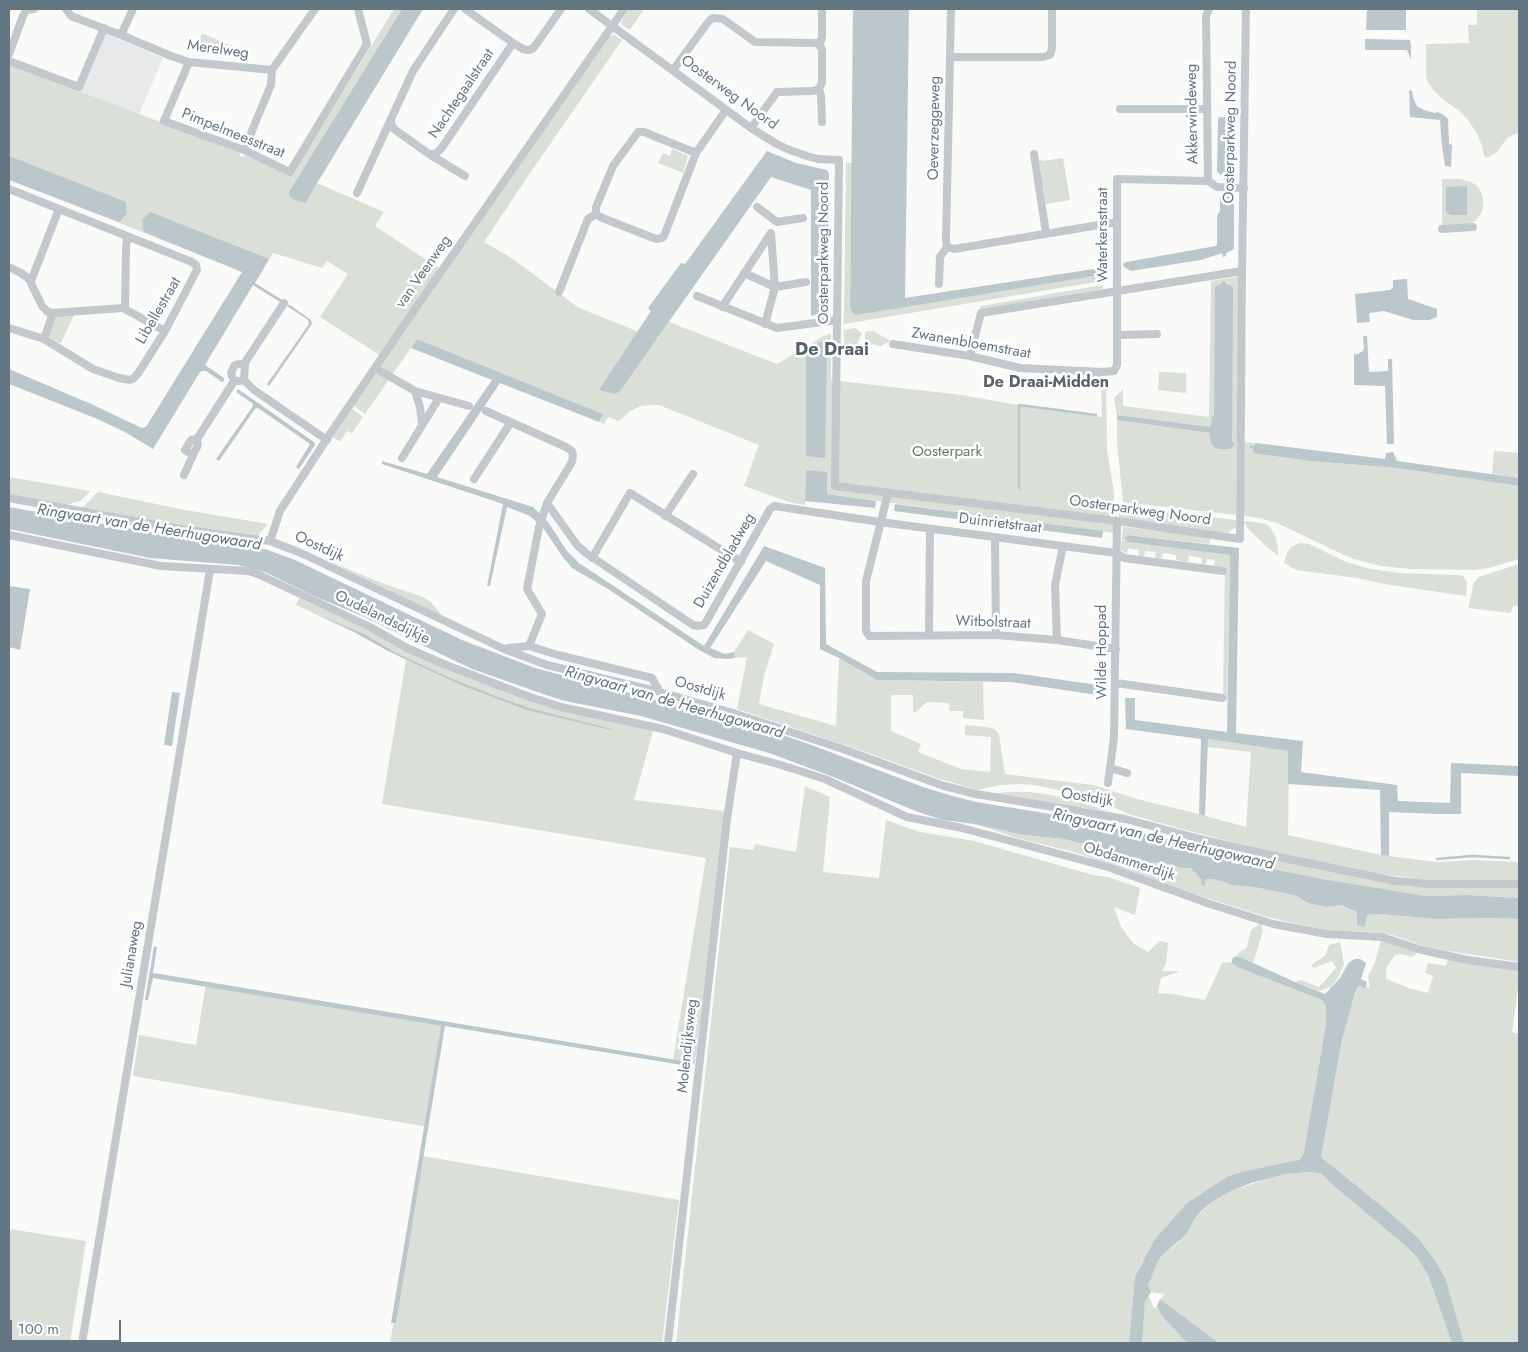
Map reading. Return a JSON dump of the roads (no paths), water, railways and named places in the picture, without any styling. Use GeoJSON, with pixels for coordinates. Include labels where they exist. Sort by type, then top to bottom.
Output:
{"type":"FeatureCollection","features":[{"type":"Feature","properties":{"kind":"street"},"geometry":{"type":"LineString","coordinates":[[9,54],[26,10],[34,9]]}},
{"type":"Feature","properties":{"kind":"street","name":"Merelweg"},"geometry":{"type":"LineString","coordinates":[[66,9],[71,16],[189,62],[272,70]]}},
{"type":"Feature","properties":{"kind":"street"},"geometry":{"type":"LineString","coordinates":[[121,35],[133,9]]}},
{"type":"Feature","properties":{"kind":"street"},"geometry":{"type":"LineString","coordinates":[[244,150],[271,85],[272,70],[315,9]]}},
{"type":"Feature","properties":{"kind":"street","name":"Pimpelmeesstraat"},"geometry":{"type":"LineString","coordinates":[[189,62],[164,121],[244,150],[290,172],[367,44],[358,9]]}},
{"type":"Feature","properties":{"kind":"street"},"geometry":{"type":"LineString","coordinates":[[358,193],[417,63],[454,9]]}},
{"type":"Feature","properties":{"kind":"street","name":"Nachtegaalstraat"},"geometry":{"type":"LineString","coordinates":[[465,9],[523,49],[532,49],[561,9]]}},
{"type":"Feature","properties":{"kind":"street","name":"Oosterweg Noord"},"geometry":{"type":"LineString","coordinates":[[589,9],[751,128],[787,149],[818,159],[838,160]]}},
{"type":"Feature","properties":{"kind":"street"},"geometry":{"type":"LineString","coordinates":[[612,26],[624,9]]}},
{"type":"Feature","properties":{"kind":"street"},"geometry":{"type":"LineString","coordinates":[[716,18],[718,9]]}},
{"type":"Feature","properties":{"kind":"street"},"geometry":{"type":"LineString","coordinates":[[751,128],[777,92],[813,92],[819,89],[822,82],[822,49],[820,44],[822,37],[822,9]]}},
{"type":"Feature","properties":{"kind":"street","name":"Oeverzeggeweg"},"geometry":{"type":"LineString","coordinates":[[939,284],[940,257],[947,247],[951,9]]}},
{"type":"Feature","properties":{"kind":"street"},"geometry":{"type":"LineString","coordinates":[[950,57],[1047,56],[1052,52],[1052,9]]}},
{"type":"Feature","properties":{"kind":"street","name":"Akkerwindeweg"},"geometry":{"type":"LineString","coordinates":[[1209,9],[1206,16],[1208,181],[1218,187],[1244,188]]}},
{"type":"Feature","properties":{"kind":"street","name":"Oosterparkweg Noord"},"geometry":{"type":"LineString","coordinates":[[838,160],[835,486],[1117,521],[1240,539],[1246,9]]}},
{"type":"Feature","properties":{"kind":"street"},"geometry":{"type":"LineString","coordinates":[[673,70],[709,21],[716,18],[723,19],[755,42],[814,42],[820,44]]}},
{"type":"Feature","properties":{"kind":"street","name":"van Veenweg"},"geometry":{"type":"LineString","coordinates":[[270,541],[280,511],[327,440],[612,26]]}},
{"type":"Feature","properties":{"kind":"street"},"geometry":{"type":"LineString","coordinates":[[9,61],[79,87],[104,28]]}},
{"type":"Feature","properties":{"kind":"street","name":"Nachtegaalstraat"},"geometry":{"type":"LineString","coordinates":[[429,154],[436,154],[441,149],[513,43]]}},
{"type":"Feature","properties":{"kind":"street"},"geometry":{"type":"LineString","coordinates":[[819,89],[822,96],[822,122]]}},
{"type":"Feature","properties":{"kind":"street"},"geometry":{"type":"LineString","coordinates":[[1120,109],[1207,109]]}},
{"type":"Feature","properties":{"kind":"street"},"geometry":{"type":"LineString","coordinates":[[596,214],[656,239],[662,238],[696,153],[726,110]]}},
{"type":"Feature","properties":{"kind":"street","name":"Nachtegaalstraat"},"geometry":{"type":"LineString","coordinates":[[391,119],[394,129],[429,154],[465,176]]}},
{"type":"Feature","properties":{"kind":"street"},"geometry":{"type":"LineString","coordinates":[[596,214],[596,207],[613,166],[638,132],[644,132],[696,153]]}},
{"type":"Feature","properties":{"kind":"street"},"geometry":{"type":"LineString","coordinates":[[1034,154],[1046,233]]}},
{"type":"Feature","properties":{"kind":"street","name":"Waterkersstraat"},"geometry":{"type":"LineString","coordinates":[[1104,372],[1112,372],[1117,367],[1117,179],[1208,181]]}},
{"type":"Feature","properties":{"kind":"street","name":"Libellestraat"},"geometry":{"type":"LineString","coordinates":[[9,189],[192,262],[197,268],[197,273],[164,331],[139,372],[130,380],[93,368],[44,339],[9,328]]}},
{"type":"Feature","properties":{"kind":"street"},"geometry":{"type":"LineString","coordinates":[[756,207],[776,222],[803,218]]}},
{"type":"Feature","properties":{"kind":"street"},"geometry":{"type":"LineString","coordinates":[[31,281],[59,209]]}},
{"type":"Feature","properties":{"kind":"street"},"geometry":{"type":"LineString","coordinates":[[559,292],[588,218],[596,214]]}},
{"type":"Feature","properties":{"kind":"street"},"geometry":{"type":"LineString","coordinates":[[722,307],[771,233],[776,222]]}},
{"type":"Feature","properties":{"kind":"street"},"geometry":{"type":"LineString","coordinates":[[947,247],[954,250],[1117,222]]}},
{"type":"Feature","properties":{"kind":"street"},"geometry":{"type":"LineString","coordinates":[[1442,229],[1474,227]]}},
{"type":"Feature","properties":{"kind":"street"},"geometry":{"type":"LineString","coordinates":[[765,324],[775,286],[771,233]]}},
{"type":"Feature","properties":{"kind":"street"},"geometry":{"type":"LineString","coordinates":[[125,308],[127,236]]}},
{"type":"Feature","properties":{"kind":"street"},"geometry":{"type":"LineString","coordinates":[[9,267],[23,274],[31,281],[44,309],[48,312],[125,308],[164,331]]}},
{"type":"Feature","properties":{"kind":"street"},"geometry":{"type":"LineString","coordinates":[[970,356],[981,313],[1242,271]]}},
{"type":"Feature","properties":{"kind":"street"},"geometry":{"type":"LineString","coordinates":[[744,273],[775,286],[806,282]]}},
{"type":"Feature","properties":{"kind":"street"},"geometry":{"type":"LineString","coordinates":[[697,296],[777,328],[837,320]]}},
{"type":"Feature","properties":{"kind":"street"},"geometry":{"type":"LineString","coordinates":[[244,364],[284,303]]}},
{"type":"Feature","properties":{"kind":"street"},"geometry":{"type":"LineString","coordinates":[[44,339],[53,313]]}},
{"type":"Feature","properties":{"kind":"street"},"geometry":{"type":"LineString","coordinates":[[1118,335],[1157,334]]}},
{"type":"Feature","properties":{"kind":"street","name":"Zwanenbloemstraat"},"geometry":{"type":"LineString","coordinates":[[893,344],[970,356],[1020,368],[1104,372]]}},
{"type":"Feature","properties":{"kind":"street"},"geometry":{"type":"LineString","coordinates":[[184,475],[193,455],[185,450],[191,440],[197,439],[234,366],[244,364]]}},
{"type":"Feature","properties":{"kind":"street"},"geometry":{"type":"LineString","coordinates":[[244,364],[246,368],[244,380]]}},
{"type":"Feature","properties":{"kind":"street"},"geometry":{"type":"LineString","coordinates":[[375,368],[415,391],[469,406]]}},
{"type":"Feature","properties":{"kind":"street"},"geometry":{"type":"LineString","coordinates":[[229,375],[239,382],[244,380]]}},
{"type":"Feature","properties":{"kind":"street"},"geometry":{"type":"LineString","coordinates":[[244,380],[254,390],[327,440]]}},
{"type":"Feature","properties":{"kind":"street"},"geometry":{"type":"LineString","coordinates":[[415,391],[420,407],[422,425]]}},
{"type":"Feature","properties":{"kind":"street"},"geometry":{"type":"LineString","coordinates":[[402,458],[438,398]]}},
{"type":"Feature","properties":{"kind":"street"},"geometry":{"type":"LineString","coordinates":[[486,411],[566,447],[572,451],[573,459],[547,503],[539,527],[527,589],[542,614],[529,646],[504,649]]}},
{"type":"Feature","properties":{"kind":"street"},"geometry":{"type":"LineString","coordinates":[[474,479],[511,422]]}},
{"type":"Feature","properties":{"kind":"street"},"geometry":{"type":"LineString","coordinates":[[665,516],[694,474]]}},
{"type":"Feature","properties":{"kind":"street"},"geometry":{"type":"LineString","coordinates":[[880,522],[888,493]]}},
{"type":"Feature","properties":{"kind":"street"},"geometry":{"type":"LineString","coordinates":[[592,558],[630,494],[741,562]]}},
{"type":"Feature","properties":{"kind":"street","name":"Oostdijk"},"geometry":{"type":"LineString","coordinates":[[9,498],[166,527],[270,541],[301,553],[504,649],[547,665],[660,692],[782,728],[944,786],[976,794],[1125,819],[1276,857],[1396,881],[1429,884],[1519,884]]}},
{"type":"Feature","properties":{"kind":"street","name":"Duizendbladweg"},"geometry":{"type":"LineString","coordinates":[[547,503],[577,544],[592,558],[692,625],[698,626],[704,625],[706,622],[773,507],[779,506],[880,522]]}},
{"type":"Feature","properties":{"kind":"street","name":"Wilde Hoppad"},"geometry":{"type":"LineString","coordinates":[[1108,783],[1114,738],[1116,684],[1117,521]]}},
{"type":"Feature","properties":{"kind":"street","name":"Duinrietstraat"},"geometry":{"type":"LineString","coordinates":[[880,522],[1116,553],[1124,558],[1223,571]]}},
{"type":"Feature","properties":{"kind":"street","name":"Witbolstraat"},"geometry":{"type":"LineString","coordinates":[[880,522],[866,581],[866,631],[869,636],[996,635],[1057,640],[1116,649]]}},
{"type":"Feature","properties":{"kind":"street"},"geometry":{"type":"LineString","coordinates":[[929,635],[930,528]]}},
{"type":"Feature","properties":{"kind":"street","name":"Oudelandsdijkje"},"geometry":{"type":"LineString","coordinates":[[9,535],[161,566],[249,571],[370,627],[408,648],[441,663],[530,697],[561,707],[664,729],[737,753]]}},
{"type":"Feature","properties":{"kind":"street"},"geometry":{"type":"LineString","coordinates":[[995,537],[996,635]]}},
{"type":"Feature","properties":{"kind":"street"},"geometry":{"type":"LineString","coordinates":[[1057,640],[1055,585],[1063,546]]}},
{"type":"Feature","properties":{"kind":"street","name":"Julianaweg"},"geometry":{"type":"LineString","coordinates":[[82,1343],[210,570]]}},
{"type":"Feature","properties":{"kind":"street","name":"Oostdijk"},"geometry":{"type":"LineString","coordinates":[[529,646],[652,678],[660,692]]}},
{"type":"Feature","properties":{"kind":"street"},"geometry":{"type":"LineString","coordinates":[[1116,684],[1222,698]]}},
{"type":"Feature","properties":{"kind":"street","name":"Obdammerdijk"},"geometry":{"type":"LineString","coordinates":[[737,753],[825,779],[908,817],[962,828],[1108,867],[1273,924],[1328,934],[1382,937],[1422,950],[1468,960],[1519,967]]}},
{"type":"Feature","properties":{"kind":"street","name":"Molendijksweg"},"geometry":{"type":"LineString","coordinates":[[668,1343],[725,838],[737,753]]}},
{"type":"Feature","properties":{"kind":"street"},"geometry":{"type":"LineString","coordinates":[[1110,768],[1127,774]]}},
{"type":"Feature","properties":{"kind":"water"},"geometry":{"type":"Polygon","coordinates":[[[402,9],[423,9],[305,203],[295,200],[289,196],[289,192],[402,9]]]}},
{"type":"Feature","properties":{"kind":"water"},"geometry":{"type":"Polygon","coordinates":[[[853,9],[909,9],[905,298],[1100,268],[1101,275],[857,315],[853,313],[850,307],[853,9]]]}},
{"type":"Feature","properties":{"kind":"water"},"geometry":{"type":"Polygon","coordinates":[[[1367,9],[1406,9],[1406,30],[1366,30],[1367,9]]]}},
{"type":"Feature","properties":{"kind":"water"},"geometry":{"type":"Polygon","coordinates":[[[1365,39],[1410,40],[1411,60],[1407,50],[1365,50],[1365,39]]]}},
{"type":"Feature","properties":{"kind":"water"},"geometry":{"type":"Polygon","coordinates":[[[1409,90],[1412,91],[1417,106],[1424,110],[1438,112],[1448,119],[1449,144],[1452,145],[1451,167],[1445,166],[1440,120],[1410,117],[1409,90]]]}},
{"type":"Feature","properties":{"kind":"water"},"geometry":{"type":"Polygon","coordinates":[[[1219,117],[1233,118],[1235,120],[1235,172],[1227,176],[1227,179],[1224,179],[1217,172],[1219,117]]]}},
{"type":"Feature","properties":{"kind":"water"},"geometry":{"type":"Polygon","coordinates":[[[767,151],[796,163],[827,170],[829,174],[828,312],[811,316],[811,190],[771,177],[620,391],[615,394],[599,390],[651,311],[648,308],[681,263],[685,264],[767,151]]]}},
{"type":"Feature","properties":{"kind":"water"},"geometry":{"type":"Polygon","coordinates":[[[9,156],[126,202],[127,214],[119,222],[9,180],[9,156]]]}},
{"type":"Feature","properties":{"kind":"water"},"geometry":{"type":"Polygon","coordinates":[[[1467,186],[1467,215],[1451,215],[1446,212],[1446,187],[1467,186]]]}},
{"type":"Feature","properties":{"kind":"water"},"geometry":{"type":"Polygon","coordinates":[[[1224,195],[1234,199],[1234,249],[1226,253],[1226,256],[1223,257],[1222,253],[1201,260],[1131,271],[1124,267],[1123,264],[1126,262],[1216,246],[1217,216],[1220,211],[1220,197],[1224,195]]]}},
{"type":"Feature","properties":{"kind":"water"},"geometry":{"type":"Polygon","coordinates":[[[150,212],[269,259],[255,283],[282,300],[280,302],[253,285],[205,365],[224,378],[224,381],[222,382],[206,371],[200,372],[153,449],[125,432],[95,418],[9,384],[9,369],[142,428],[146,427],[242,272],[144,232],[142,220],[150,212]]]}},
{"type":"Feature","properties":{"kind":"water"},"geometry":{"type":"Polygon","coordinates":[[[1407,279],[1408,299],[1437,309],[1437,317],[1429,320],[1413,320],[1384,311],[1369,313],[1370,322],[1357,323],[1355,294],[1390,290],[1393,287],[1393,280],[1407,279]]]}},
{"type":"Feature","properties":{"kind":"water"},"geometry":{"type":"Polygon","coordinates":[[[1222,281],[1233,287],[1232,442],[1234,446],[1230,449],[1214,447],[1209,433],[1117,420],[1117,415],[1211,427],[1212,416],[1214,417],[1215,287],[1222,283],[1222,281]]]}},
{"type":"Feature","properties":{"kind":"water"},"geometry":{"type":"Polygon","coordinates":[[[288,305],[311,320],[312,324],[269,386],[267,384],[309,324],[308,320],[288,305]]]}},
{"type":"Feature","properties":{"kind":"water"},"geometry":{"type":"Polygon","coordinates":[[[1363,336],[1367,336],[1369,372],[1388,371],[1388,359],[1392,359],[1394,444],[1387,444],[1385,386],[1354,385],[1354,354],[1363,351],[1363,336]]]}},
{"type":"Feature","properties":{"kind":"water"},"geometry":{"type":"Polygon","coordinates":[[[417,339],[603,414],[599,422],[500,383],[437,477],[533,507],[548,522],[567,551],[579,563],[704,646],[764,546],[825,568],[826,644],[877,672],[1014,673],[1105,686],[1104,696],[1011,682],[877,680],[820,649],[820,585],[766,561],[710,648],[725,654],[734,652],[735,658],[714,658],[608,589],[572,568],[544,529],[530,516],[507,507],[490,586],[487,586],[503,504],[382,464],[382,461],[427,474],[492,380],[411,348],[417,339]]]}},
{"type":"Feature","properties":{"kind":"water"},"geometry":{"type":"Polygon","coordinates":[[[824,341],[827,342],[825,458],[806,456],[806,356],[817,344],[824,341]]]}},
{"type":"Feature","properties":{"kind":"water"},"geometry":{"type":"Polygon","coordinates":[[[238,389],[314,442],[315,445],[299,469],[296,467],[310,444],[258,408],[255,409],[219,461],[216,459],[253,406],[252,403],[236,392],[238,389]]]}},
{"type":"Feature","properties":{"kind":"water"},"geometry":{"type":"Polygon","coordinates":[[[1256,443],[1385,459],[1386,453],[1393,452],[1397,461],[1519,478],[1519,486],[1397,468],[1310,461],[1258,454],[1253,452],[1253,448],[1250,448],[1250,445],[1253,446],[1256,443]]]}},
{"type":"Feature","properties":{"kind":"water"},"geometry":{"type":"Polygon","coordinates":[[[806,470],[827,472],[827,494],[876,501],[875,508],[805,501],[806,470]]]}},
{"type":"Feature","properties":{"kind":"water"},"geometry":{"type":"Polygon","coordinates":[[[895,504],[1103,531],[1102,538],[894,511],[895,504]]]}},
{"type":"Feature","properties":{"kind":"water","name":"Ringvaart van de Heerhugowaard"},"geometry":{"type":"Polygon","coordinates":[[[9,507],[160,534],[265,549],[295,560],[462,640],[535,668],[774,732],[949,795],[976,802],[1063,816],[1142,833],[1203,848],[1214,855],[1228,860],[1328,880],[1425,896],[1467,895],[1519,898],[1519,919],[1436,919],[1379,914],[1367,915],[1365,927],[1357,925],[1357,912],[1341,905],[1326,907],[1316,905],[1308,903],[1297,896],[1254,887],[1231,885],[1212,879],[1205,879],[1205,886],[1201,885],[1201,879],[1190,868],[1181,868],[1162,862],[1151,863],[1135,857],[1123,861],[1107,850],[1064,839],[1024,835],[974,824],[943,820],[918,812],[769,753],[641,716],[565,701],[472,669],[265,572],[238,565],[150,558],[9,529],[9,507]]]}},
{"type":"Feature","properties":{"kind":"water"},"geometry":{"type":"Polygon","coordinates":[[[1127,535],[1239,548],[1236,733],[1303,741],[1301,772],[1397,785],[1398,801],[1450,803],[1451,763],[1519,766],[1519,776],[1461,773],[1461,814],[1389,812],[1389,856],[1381,855],[1380,790],[1288,784],[1288,751],[1208,739],[1205,816],[1199,814],[1201,739],[1126,729],[1125,698],[1135,698],[1135,720],[1227,732],[1230,555],[1127,542],[1124,537],[1127,537],[1127,535]]]}},
{"type":"Feature","properties":{"kind":"water"},"geometry":{"type":"Polygon","coordinates":[[[9,586],[30,589],[20,650],[9,647],[9,586]]]}},
{"type":"Feature","properties":{"kind":"water"},"geometry":{"type":"Polygon","coordinates":[[[318,615],[366,635],[394,652],[450,678],[498,697],[533,709],[612,729],[527,710],[461,685],[388,651],[318,615]]]}},
{"type":"Feature","properties":{"kind":"water"},"geometry":{"type":"Polygon","coordinates":[[[172,692],[180,693],[172,746],[164,745],[172,692]]]}},
{"type":"Feature","properties":{"kind":"water"},"geometry":{"type":"Polygon","coordinates":[[[154,946],[157,947],[153,973],[689,1062],[688,1066],[445,1026],[396,1323],[391,1323],[441,1027],[153,978],[148,1000],[145,1000],[154,946]]]}},
{"type":"Feature","properties":{"kind":"water"},"geometry":{"type":"Polygon","coordinates":[[[1234,957],[1240,957],[1325,994],[1340,978],[1349,962],[1360,959],[1366,963],[1361,979],[1367,982],[1366,988],[1358,986],[1342,1040],[1321,1157],[1394,1216],[1419,1239],[1437,1263],[1446,1280],[1464,1343],[1452,1343],[1428,1275],[1417,1257],[1323,1175],[1308,1172],[1286,1174],[1251,1183],[1231,1191],[1201,1211],[1186,1235],[1161,1256],[1157,1263],[1148,1285],[1151,1292],[1145,1302],[1142,1343],[1129,1343],[1135,1277],[1154,1240],[1187,1203],[1227,1177],[1241,1172],[1299,1160],[1304,1152],[1326,1024],[1326,1006],[1322,1000],[1237,967],[1232,963],[1234,957]]]}},
{"type":"Feature","properties":{"kind":"water"},"geometry":{"type":"Polygon","coordinates":[[[1160,1299],[1219,1343],[1187,1343],[1162,1316],[1157,1306],[1160,1299]]]}},
{"type":"Feature","properties":{"kind":"waterway"},"geometry":{"type":"LineString","coordinates":[[1019,488],[1019,405],[1096,415]]}},
{"type":"Feature","properties":{"kind":"waterway"},"geometry":{"type":"LineString","coordinates":[[1437,859],[1472,856],[1509,858]]}},
{"type":"Feature","properties":{"kind":"district","name":"De Draai"},"geometry":{"type":"Point","coordinates":[832,351]}},
{"type":"Feature","properties":{"kind":"district","name":"De Draai-Midden"},"geometry":{"type":"Point","coordinates":[1046,383]}},
{"type":"Feature","properties":{"kind":"park label","name":"Oosterpark"},"geometry":{"type":"Point","coordinates":[947,452]}}]}
